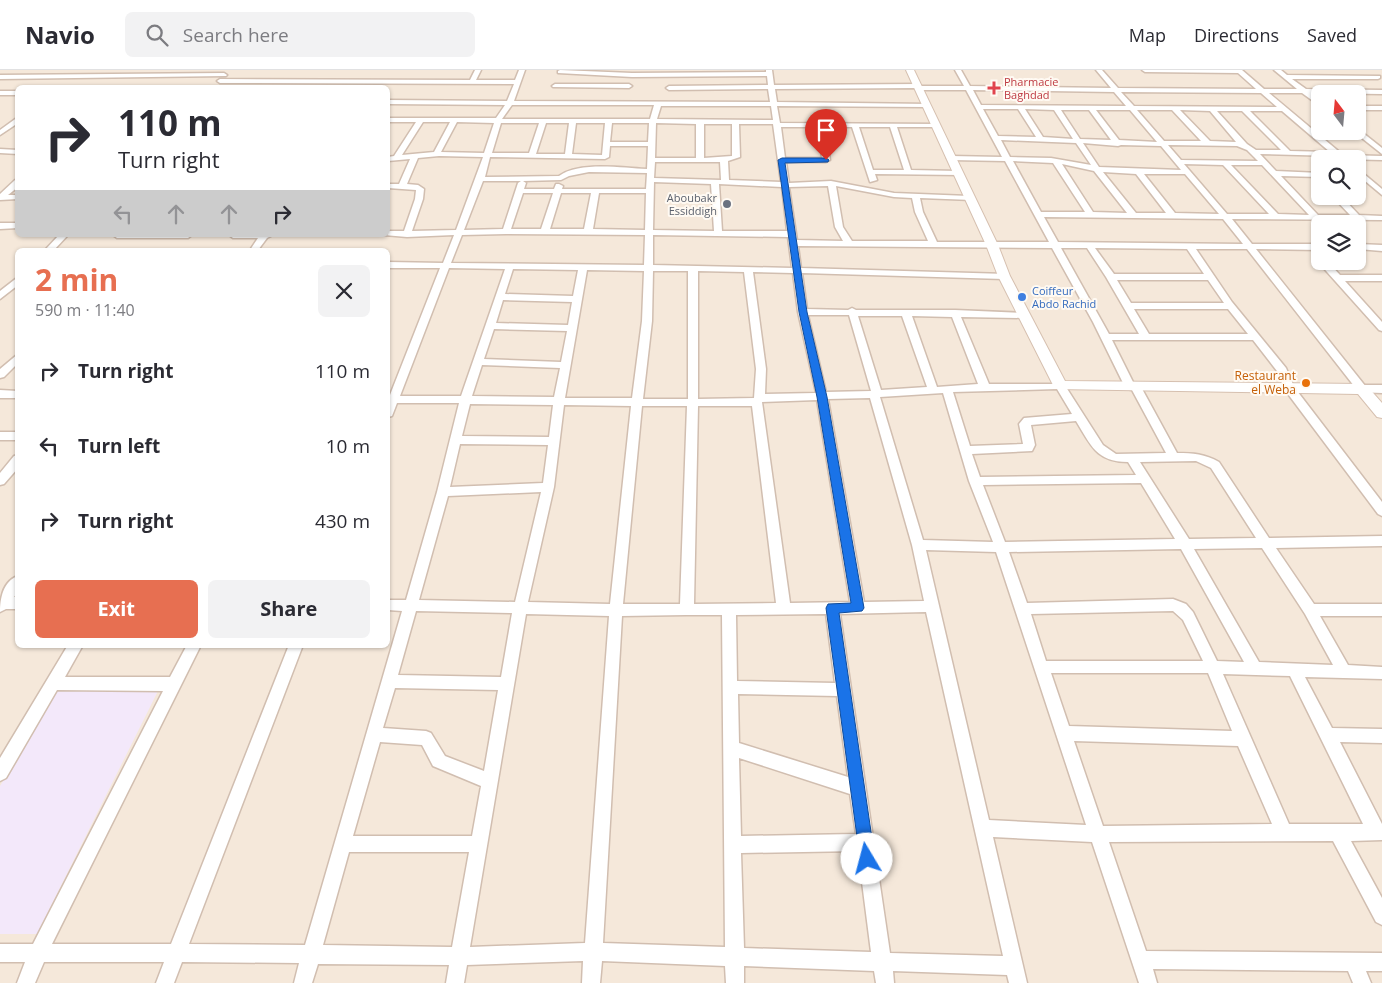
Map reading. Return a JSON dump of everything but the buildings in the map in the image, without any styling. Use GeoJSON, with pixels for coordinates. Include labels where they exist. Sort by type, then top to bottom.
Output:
{"type":"FeatureCollection","features":[{"type":"Feature","properties":{"kind":"main road"},"geometry":{"type":"LineString","coordinates":[[910,70],[992,245],[1004,276],[1060,386],[1362,389],[1382,413]]}},
{"type":"Feature","properties":{"kind":"street"},"geometry":{"type":"LineString","coordinates":[[86,77],[91,70]]}},
{"type":"Feature","properties":{"kind":"street"},"geometry":{"type":"LineString","coordinates":[[472,82],[478,70]]}},
{"type":"Feature","properties":{"kind":"street"},"geometry":{"type":"LineString","coordinates":[[522,70],[510,102],[498,120],[488,156],[460,231],[390,399],[693,403],[876,394],[933,389],[1060,386],[1099,448],[1114,458],[1196,456],[1215,465],[1310,610],[1346,673]]}},
{"type":"Feature","properties":{"kind":"street"},"geometry":{"type":"LineString","coordinates":[[958,70],[1133,387],[1174,456]]}},
{"type":"Feature","properties":{"kind":"street"},"geometry":{"type":"LineString","coordinates":[[1099,70],[1224,216],[1362,389],[1382,389]]}},
{"type":"Feature","properties":{"kind":"street"},"geometry":{"type":"LineString","coordinates":[[1145,70],[1238,70],[1333,150]]}},
{"type":"Feature","properties":{"kind":"street"},"geometry":{"type":"LineString","coordinates":[[1277,70],[1311,97]]}},
{"type":"Feature","properties":{"kind":"street"},"geometry":{"type":"LineString","coordinates":[[1367,70],[1380,79]]}},
{"type":"Feature","properties":{"kind":"street"},"geometry":{"type":"LineString","coordinates":[[548,102],[561,71],[672,74],[686,72],[769,72],[803,312],[822,397],[858,608]]}},
{"type":"Feature","properties":{"kind":"street"},"geometry":{"type":"LineString","coordinates":[[629,103],[629,86],[632,72]]}},
{"type":"Feature","properties":{"kind":"street"},"geometry":{"type":"LineString","coordinates":[[291,81],[299,73]]}},
{"type":"Feature","properties":{"kind":"street"},"geometry":{"type":"LineString","coordinates":[[591,983],[616,610],[637,403],[648,321],[647,268],[653,121],[669,88],[672,74]]}},
{"type":"Feature","properties":{"kind":"street"},"geometry":{"type":"LineString","coordinates":[[216,85],[225,75]]}},
{"type":"Feature","properties":{"kind":"street"},"geometry":{"type":"LineString","coordinates":[[0,77],[225,75],[291,81],[329,79],[369,82],[407,79],[442,82],[518,82]]}},
{"type":"Feature","properties":{"kind":"street"},"geometry":{"type":"LineString","coordinates":[[63,82],[69,77]]}},
{"type":"Feature","properties":{"kind":"street"},"geometry":{"type":"LineString","coordinates":[[1286,77],[1380,79]]}},
{"type":"Feature","properties":{"kind":"street"},"geometry":{"type":"LineString","coordinates":[[555,86],[629,86]]}},
{"type":"Feature","properties":{"kind":"street"},"geometry":{"type":"LineString","coordinates":[[840,87],[844,104]]}},
{"type":"Feature","properties":{"kind":"street"},"geometry":{"type":"LineString","coordinates":[[669,88],[918,87],[1382,92]]}},
{"type":"Feature","properties":{"kind":"street"},"geometry":{"type":"LineString","coordinates":[[0,94],[14,94]]}},
{"type":"Feature","properties":{"kind":"street"},"geometry":{"type":"LineString","coordinates":[[1,101],[14,94]]}},
{"type":"Feature","properties":{"kind":"street"},"geometry":{"type":"LineString","coordinates":[[390,102],[435,99],[510,102],[926,105]]}},
{"type":"Feature","properties":{"kind":"street"},"geometry":{"type":"LineString","coordinates":[[979,107],[1284,109]]}},
{"type":"Feature","properties":{"kind":"street"},"geometry":{"type":"LineString","coordinates":[[1020,107],[1041,140]]}},
{"type":"Feature","properties":{"kind":"street"},"geometry":{"type":"LineString","coordinates":[[1056,107],[1118,199],[1133,214]]}},
{"type":"Feature","properties":{"kind":"street"},"geometry":{"type":"LineString","coordinates":[[1090,107],[1118,144]]}},
{"type":"Feature","properties":{"kind":"street"},"geometry":{"type":"LineString","coordinates":[[1366,108],[1382,108]]}},
{"type":"Feature","properties":{"kind":"street"},"geometry":{"type":"LineString","coordinates":[[1175,109],[1208,144]]}},
{"type":"Feature","properties":{"kind":"street"},"geometry":{"type":"LineString","coordinates":[[1212,109],[1244,146],[1254,152],[1314,215]]}},
{"type":"Feature","properties":{"kind":"street"},"geometry":{"type":"LineString","coordinates":[[1244,109],[1288,153]]}},
{"type":"Feature","properties":{"kind":"street"},"geometry":{"type":"LineString","coordinates":[[390,120],[700,121],[821,125],[936,125]]}},
{"type":"Feature","properties":{"kind":"street"},"geometry":{"type":"LineString","coordinates":[[392,159],[411,138],[421,120]]}},
{"type":"Feature","properties":{"kind":"street"},"geometry":{"type":"LineString","coordinates":[[436,154],[455,120]]}},
{"type":"Feature","properties":{"kind":"street"},"geometry":{"type":"LineString","coordinates":[[2,131],[15,121]]}},
{"type":"Feature","properties":{"kind":"street"},"geometry":{"type":"LineString","coordinates":[[530,157],[543,121]]}},
{"type":"Feature","properties":{"kind":"street"},"geometry":{"type":"LineString","coordinates":[[568,157],[573,121]]}},
{"type":"Feature","properties":{"kind":"street"},"geometry":{"type":"LineString","coordinates":[[392,159],[436,154],[605,157],[609,121]]}},
{"type":"Feature","properties":{"kind":"street"},"geometry":{"type":"LineString","coordinates":[[700,121],[700,160]]}},
{"type":"Feature","properties":{"kind":"street"},"geometry":{"type":"LineString","coordinates":[[651,160],[731,159],[737,155],[735,122]]}},
{"type":"Feature","properties":{"kind":"street"},"geometry":{"type":"LineString","coordinates":[[782,160],[826,160],[821,125]]}},
{"type":"Feature","properties":{"kind":"street"},"geometry":{"type":"LineString","coordinates":[[855,125],[876,191]]}},
{"type":"Feature","properties":{"kind":"street"},"geometry":{"type":"LineString","coordinates":[[892,125],[908,172]]}},
{"type":"Feature","properties":{"kind":"street"},"geometry":{"type":"LineString","coordinates":[[2,131],[15,130]]}},
{"type":"Feature","properties":{"kind":"street"},"geometry":{"type":"LineString","coordinates":[[997,138],[1118,144],[1244,146]]}},
{"type":"Feature","properties":{"kind":"street"},"geometry":{"type":"LineString","coordinates":[[1366,139],[1382,152]]}},
{"type":"Feature","properties":{"kind":"street"},"geometry":{"type":"LineString","coordinates":[[607,144],[652,144]]}},
{"type":"Feature","properties":{"kind":"street"},"geometry":{"type":"LineString","coordinates":[[0,151],[15,152]]}},
{"type":"Feature","properties":{"kind":"street"},"geometry":{"type":"LineString","coordinates":[[1254,152],[1311,154]]}},
{"type":"Feature","properties":{"kind":"street"},"geometry":{"type":"LineString","coordinates":[[402,186],[416,155]]}},
{"type":"Feature","properties":{"kind":"street"},"geometry":{"type":"LineString","coordinates":[[1366,157],[1382,158]]}},
{"type":"Feature","properties":{"kind":"street"},"geometry":{"type":"LineString","coordinates":[[950,158],[1056,161],[1098,170],[1187,172]]}},
{"type":"Feature","properties":{"kind":"street"},"geometry":{"type":"LineString","coordinates":[[724,160],[725,182]]}},
{"type":"Feature","properties":{"kind":"street"},"geometry":{"type":"LineString","coordinates":[[1056,161],[1090,214]]}},
{"type":"Feature","properties":{"kind":"street"},"geometry":{"type":"LineString","coordinates":[[1178,162],[1264,163]]}},
{"type":"Feature","properties":{"kind":"street"},"geometry":{"type":"LineString","coordinates":[[1225,163],[1276,217]]}},
{"type":"Feature","properties":{"kind":"street"},"geometry":{"type":"LineString","coordinates":[[545,231],[563,174],[576,170],[650,171]]}},
{"type":"Feature","properties":{"kind":"street"},"geometry":{"type":"LineString","coordinates":[[870,172],[958,173]]}},
{"type":"Feature","properties":{"kind":"street"},"geometry":{"type":"LineString","coordinates":[[1139,172],[1171,214]]}},
{"type":"Feature","properties":{"kind":"street"},"geometry":{"type":"LineString","coordinates":[[1274,173],[1311,176]]}},
{"type":"Feature","properties":{"kind":"street"},"geometry":{"type":"LineString","coordinates":[[480,179],[561,178]]}},
{"type":"Feature","properties":{"kind":"street"},"geometry":{"type":"LineString","coordinates":[[506,231],[523,179]]}},
{"type":"Feature","properties":{"kind":"street"},"geometry":{"type":"LineString","coordinates":[[650,180],[785,185],[830,184],[894,195],[970,198]]}},
{"type":"Feature","properties":{"kind":"street"},"geometry":{"type":"LineString","coordinates":[[1366,180],[1382,193]]}},
{"type":"Feature","properties":{"kind":"street"},"geometry":{"type":"LineString","coordinates":[[715,182],[718,233]]}},
{"type":"Feature","properties":{"kind":"street"},"geometry":{"type":"LineString","coordinates":[[830,184],[840,227],[849,243]]}},
{"type":"Feature","properties":{"kind":"street"},"geometry":{"type":"LineString","coordinates":[[0,198],[15,185]]}},
{"type":"Feature","properties":{"kind":"street"},"geometry":{"type":"LineString","coordinates":[[390,186],[420,189],[419,199],[407,234]]}},
{"type":"Feature","properties":{"kind":"street"},"geometry":{"type":"LineString","coordinates":[[519,191],[651,191]]}},
{"type":"Feature","properties":{"kind":"street"},"geometry":{"type":"LineString","coordinates":[[588,232],[595,192]]}},
{"type":"Feature","properties":{"kind":"street"},"geometry":{"type":"LineString","coordinates":[[916,196],[920,212],[934,244]]}},
{"type":"Feature","properties":{"kind":"street"},"geometry":{"type":"LineString","coordinates":[[0,198],[15,197]]}},
{"type":"Feature","properties":{"kind":"street"},"geometry":{"type":"LineString","coordinates":[[1345,205],[1355,215]]}},
{"type":"Feature","properties":{"kind":"street"},"geometry":{"type":"LineString","coordinates":[[1038,214],[1311,217]]}},
{"type":"Feature","properties":{"kind":"street"},"geometry":{"type":"LineString","coordinates":[[1366,218],[1382,218]]}},
{"type":"Feature","properties":{"kind":"street"},"geometry":{"type":"LineString","coordinates":[[2,227],[15,225]]}},
{"type":"Feature","properties":{"kind":"street"},"geometry":{"type":"LineString","coordinates":[[390,234],[460,231],[718,233],[849,243],[1309,247]]}},
{"type":"Feature","properties":{"kind":"street"},"geometry":{"type":"LineString","coordinates":[[51,248],[62,237]]}},
{"type":"Feature","properties":{"kind":"street"},"geometry":{"type":"LineString","coordinates":[[255,248],[263,237]]}},
{"type":"Feature","properties":{"kind":"street"},"geometry":{"type":"LineString","coordinates":[[1089,245],[1111,277],[1146,338]]}},
{"type":"Feature","properties":{"kind":"street"},"geometry":{"type":"LineString","coordinates":[[1190,246],[1231,306],[1282,370],[1289,388],[1382,511]]}},
{"type":"Feature","properties":{"kind":"street"},"geometry":{"type":"LineString","coordinates":[[1366,247],[1382,248]]}},
{"type":"Feature","properties":{"kind":"street"},"geometry":{"type":"LineString","coordinates":[[390,265],[694,268],[1004,276]]}},
{"type":"Feature","properties":{"kind":"street"},"geometry":{"type":"LineString","coordinates":[[303,983],[409,605],[443,492],[465,400],[510,266]]}},
{"type":"Feature","properties":{"kind":"street"},"geometry":{"type":"LineString","coordinates":[[455,983],[520,608],[548,487],[558,401],[582,266]]}},
{"type":"Feature","properties":{"kind":"street"},"geometry":{"type":"LineString","coordinates":[[687,610],[693,403],[694,268]]}},
{"type":"Feature","properties":{"kind":"street"},"geometry":{"type":"LineString","coordinates":[[748,269],[761,369],[758,400],[784,609]]}},
{"type":"Feature","properties":{"kind":"street"},"geometry":{"type":"LineString","coordinates":[[1330,270],[1382,328]]}},
{"type":"Feature","properties":{"kind":"street"},"geometry":{"type":"LineString","coordinates":[[1111,277],[1211,277]]}},
{"type":"Feature","properties":{"kind":"street"},"geometry":{"type":"LineString","coordinates":[[1338,278],[1382,278]]}},
{"type":"Feature","properties":{"kind":"street"},"geometry":{"type":"LineString","coordinates":[[0,296],[15,283]]}},
{"type":"Feature","properties":{"kind":"street"},"geometry":{"type":"LineString","coordinates":[[499,297],[577,299]]}},
{"type":"Feature","properties":{"kind":"street"},"geometry":{"type":"LineString","coordinates":[[1128,306],[1231,306]]}},
{"type":"Feature","properties":{"kind":"street"},"geometry":{"type":"LineString","coordinates":[[803,312],[852,311],[1024,315]]}},
{"type":"Feature","properties":{"kind":"street"},"geometry":{"type":"LineString","coordinates":[[0,953],[312,953],[460,956],[593,952],[882,962],[1016,974],[918,545],[852,311]]}},
{"type":"Feature","properties":{"kind":"street"},"geometry":{"type":"LineString","coordinates":[[906,313],[933,389]]}},
{"type":"Feature","properties":{"kind":"street"},"geometry":{"type":"LineString","coordinates":[[955,314],[985,387]]}},
{"type":"Feature","properties":{"kind":"street"},"geometry":{"type":"LineString","coordinates":[[491,326],[572,328]]}},
{"type":"Feature","properties":{"kind":"street"},"geometry":{"type":"LineString","coordinates":[[1106,337],[1255,337]]}},
{"type":"Feature","properties":{"kind":"street"},"geometry":{"type":"LineString","coordinates":[[0,375],[15,360]]}},
{"type":"Feature","properties":{"kind":"street"},"geometry":{"type":"LineString","coordinates":[[479,362],[564,365]]}},
{"type":"Feature","properties":{"kind":"street"},"geometry":{"type":"LineString","coordinates":[[947,389],[975,481],[1001,547],[1148,983]]}},
{"type":"Feature","properties":{"kind":"street"},"geometry":{"type":"LineString","coordinates":[[0,394],[15,395]]}},
{"type":"Feature","properties":{"kind":"street"},"geometry":{"type":"LineString","coordinates":[[965,450],[1028,448],[1025,424],[1028,421],[1080,417]]}},
{"type":"Feature","properties":{"kind":"street"},"geometry":{"type":"LineString","coordinates":[[0,436],[15,436]]}},
{"type":"Feature","properties":{"kind":"street"},"geometry":{"type":"LineString","coordinates":[[455,440],[554,441]]}},
{"type":"Feature","properties":{"kind":"street"},"geometry":{"type":"LineString","coordinates":[[1132,457],[1255,668]]}},
{"type":"Feature","properties":{"kind":"street"},"geometry":{"type":"LineString","coordinates":[[0,481],[15,463]]}},
{"type":"Feature","properties":{"kind":"street"},"geometry":{"type":"LineString","coordinates":[[975,481],[1144,479]]}},
{"type":"Feature","properties":{"kind":"street"},"geometry":{"type":"LineString","coordinates":[[443,492],[548,487]]}},
{"type":"Feature","properties":{"kind":"street"},"geometry":{"type":"LineString","coordinates":[[918,545],[1001,547],[1382,540]]}},
{"type":"Feature","properties":{"kind":"street"},"geometry":{"type":"LineString","coordinates":[[1,604],[15,585]]}},
{"type":"Feature","properties":{"kind":"street"},"geometry":{"type":"LineString","coordinates":[[1,604],[15,603]]}},
{"type":"Feature","properties":{"kind":"street"},"geometry":{"type":"LineString","coordinates":[[390,605],[616,610],[932,606]]}},
{"type":"Feature","properties":{"kind":"street"},"geometry":{"type":"LineString","coordinates":[[1022,609],[1173,605],[1181,608],[1188,616],[1213,667],[1284,832]]}},
{"type":"Feature","properties":{"kind":"street"},"geometry":{"type":"LineString","coordinates":[[832,608],[885,983]]}},
{"type":"Feature","properties":{"kind":"street"},"geometry":{"type":"LineString","coordinates":[[729,610],[735,983]]}},
{"type":"Feature","properties":{"kind":"street"},"geometry":{"type":"LineString","coordinates":[[1310,610],[1382,610]]}},
{"type":"Feature","properties":{"kind":"street"},"geometry":{"type":"LineString","coordinates":[[0,773],[74,648]]}},
{"type":"Feature","properties":{"kind":"street"},"geometry":{"type":"LineString","coordinates":[[26,983],[38,953],[172,684],[192,648]]}},
{"type":"Feature","properties":{"kind":"street"},"geometry":{"type":"LineString","coordinates":[[164,983],[295,648]]}},
{"type":"Feature","properties":{"kind":"street"},"geometry":{"type":"LineString","coordinates":[[1042,667],[1213,667],[1382,673]]}},
{"type":"Feature","properties":{"kind":"street"},"geometry":{"type":"LineString","coordinates":[[982,828],[1098,834],[1379,832],[1294,670]]}},
{"type":"Feature","properties":{"kind":"street"},"geometry":{"type":"LineString","coordinates":[[388,681],[507,684]]}},
{"type":"Feature","properties":{"kind":"street"},"geometry":{"type":"LineString","coordinates":[[54,683],[172,684]]}},
{"type":"Feature","properties":{"kind":"street"},"geometry":{"type":"LineString","coordinates":[[730,687],[844,690]]}},
{"type":"Feature","properties":{"kind":"street"},"geometry":{"type":"LineString","coordinates":[[1064,733],[1243,739]]}},
{"type":"Feature","properties":{"kind":"street"},"geometry":{"type":"LineString","coordinates":[[373,734],[426,738],[440,761],[491,782]]}},
{"type":"Feature","properties":{"kind":"street"},"geometry":{"type":"LineString","coordinates":[[1328,735],[1382,736]]}},
{"type":"Feature","properties":{"kind":"street"},"geometry":{"type":"LineString","coordinates":[[731,748],[857,788]]}},
{"type":"Feature","properties":{"kind":"street"},"geometry":{"type":"LineString","coordinates":[[1337,832],[1382,916]]}},
{"type":"Feature","properties":{"kind":"street"},"geometry":{"type":"LineString","coordinates":[[732,845],[865,842]]}},
{"type":"Feature","properties":{"kind":"street"},"geometry":{"type":"LineString","coordinates":[[342,844],[480,844]]}},
{"type":"Feature","properties":{"kind":"street"},"geometry":{"type":"LineString","coordinates":[[1140,960],[1382,962]]}},
{"type":"Feature","properties":{"kind":"street"},"geometry":{"type":"LineString","coordinates":[[1353,961],[1362,983]]}},
{"type":"Feature","properties":{"kind":"shaded area"},"geometry":{"type":"Polygon","coordinates":[[[0,70],[1382,70],[1382,983],[0,983],[0,70]]]}},
{"type":"Feature","properties":{"kind":"shaded area"},"geometry":{"type":"Polygon","coordinates":[[[56,691],[158,691],[37,934],[0,934],[0,786],[56,691]]]}},
{"type":"Feature","properties":{"kind":"place","name":"Pharmacie Baghdad"},"geometry":{"type":"Point","coordinates":[994,88]}},
{"type":"Feature","properties":{"kind":"place","name":"Aboubakr Essiddigh"},"geometry":{"type":"Point","coordinates":[727,204]}},
{"type":"Feature","properties":{"kind":"place","name":"Coiffeur Abdo Rachid"},"geometry":{"type":"Point","coordinates":[1022,297]}},
{"type":"Feature","properties":{"kind":"place","name":"Restaurant el Weba"},"geometry":{"type":"Point","coordinates":[1306,383]}},
{"type":"Feature","properties":{"kind":"route"},"geometry":{"type":"LineString","coordinates":[[826,160],[782,160],[803,312],[822,397],[858,608],[832,608],[867,859]]}}]}
